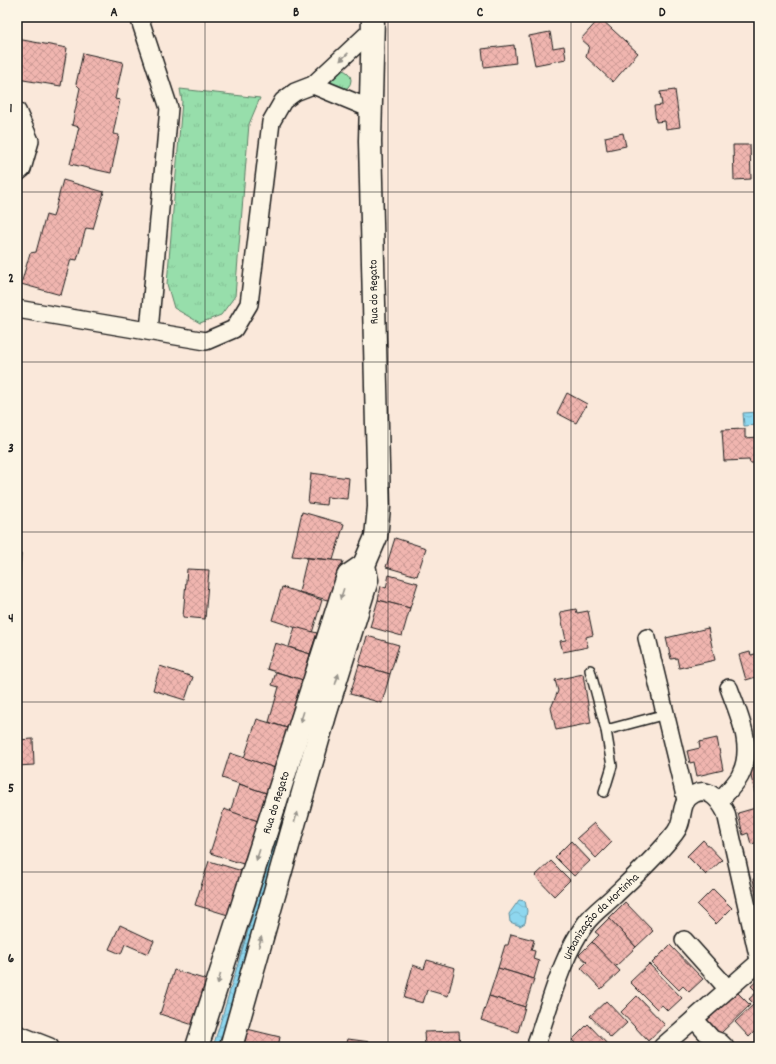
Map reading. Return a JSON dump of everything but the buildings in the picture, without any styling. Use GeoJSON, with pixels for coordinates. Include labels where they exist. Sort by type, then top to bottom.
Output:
{"type":"FeatureCollection","features":[{"type":"Feature","properties":{"kind":"street"},"geometry":{"type":"LineString","coordinates":[[139,17],[169,108],[149,331]]}},
{"type":"Feature","properties":{"kind":"street"},"geometry":{"type":"LineString","coordinates":[[17,309],[206,341],[234,329],[249,304],[271,122],[283,101],[295,92],[312,85],[373,24]]}},
{"type":"Feature","properties":{"kind":"street","name":"Rua do Regato"},"geometry":{"type":"LineString","coordinates":[[197,1047],[348,576],[364,564],[376,537],[379,507],[370,142],[373,24]]}},
{"type":"Feature","properties":{"kind":"street"},"geometry":{"type":"LineString","coordinates":[[312,85],[371,109]]}},
{"type":"Feature","properties":{"kind":"street"},"geometry":{"type":"LineString","coordinates":[[17,110],[30,141],[22,169],[17,173]]}},
{"type":"Feature","properties":{"kind":"street","name":"Rua do Regato"},"geometry":{"type":"LineString","coordinates":[[231,1047],[321,730],[367,580],[364,564]]}},
{"type":"Feature","properties":{"kind":"street","name":"Urbanização da Hortinha"},"geometry":{"type":"LineString","coordinates":[[539,1047],[538,1041],[567,957],[586,923],[669,841],[681,826],[682,810],[686,800],[647,638]]}},
{"type":"Feature","properties":{"kind":"street"},"geometry":{"type":"LineString","coordinates":[[720,800],[740,776],[747,753],[745,737],[729,688]]}},
{"type":"Feature","properties":{"kind":"street"},"geometry":{"type":"LineString","coordinates":[[662,1047],[759,961],[726,813],[720,800],[709,793],[695,793],[686,800]]}},
{"type":"Feature","properties":{"kind":"street"},"geometry":{"type":"LineString","coordinates":[[684,940],[728,989]]}},
{"type":"Feature","properties":{"kind":"street"},"geometry":{"type":"LineString","coordinates":[[694,1019],[712,1039],[720,1042],[724,1047]]}},
{"type":"Feature","properties":{"kind":"street"},"geometry":{"type":"LineString","coordinates":[[17,1034],[50,1047]]}},
{"type":"Feature","properties":{"kind":"lane"},"geometry":{"type":"LineString","coordinates":[[590,670],[606,730],[612,766],[604,792]]}},
{"type":"Feature","properties":{"kind":"lane"},"geometry":{"type":"LineString","coordinates":[[606,730],[666,714]]}},
{"type":"Feature","properties":{"kind":"green space"},"geometry":{"type":"Polygon","coordinates":[[[341,70],[348,73],[351,80],[348,87],[341,90],[334,87],[331,80],[334,73],[341,70]]]}},
{"type":"Feature","properties":{"kind":"green space"},"geometry":{"type":"Polygon","coordinates":[[[180,89],[260,98],[249,124],[235,296],[221,315],[200,323],[174,308],[167,284],[182,101],[180,89]]]}},
{"type":"Feature","properties":{"kind":"water"},"geometry":{"type":"Polygon","coordinates":[[[759,412],[759,425],[744,426],[743,413],[759,412]]]}},
{"type":"Feature","properties":{"kind":"water"},"geometry":{"type":"Polygon","coordinates":[[[352,584],[222,1047],[213,1047],[352,584]]]}},
{"type":"Feature","properties":{"kind":"water"},"geometry":{"type":"Polygon","coordinates":[[[519,900],[525,901],[527,911],[525,923],[520,926],[510,922],[509,914],[519,900]]]}}]}
